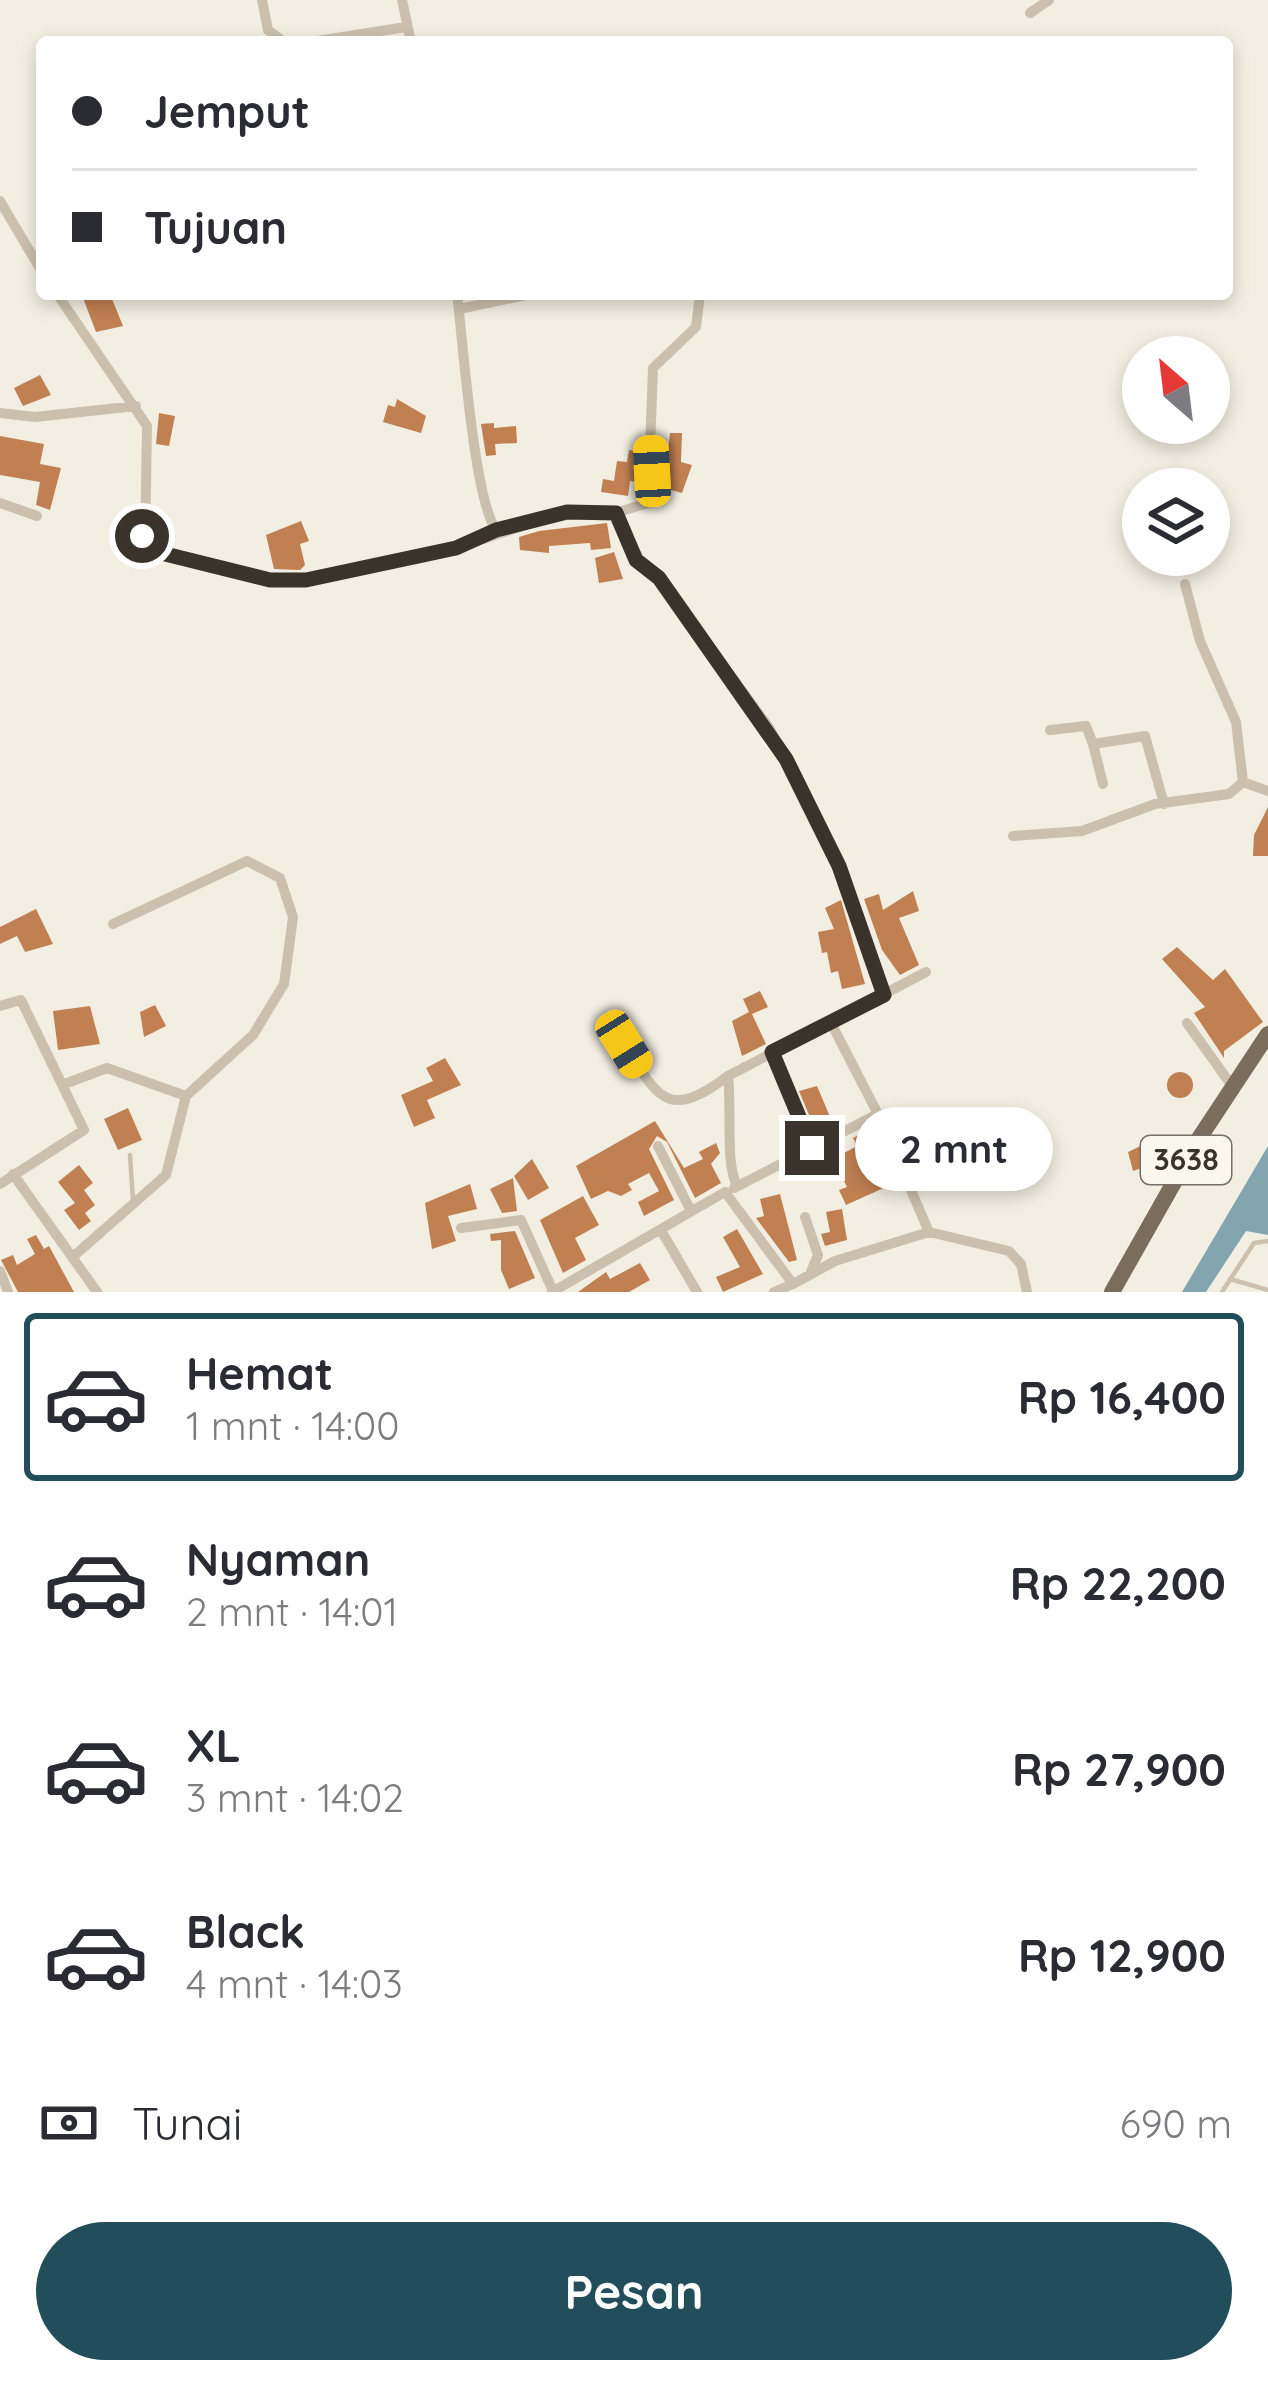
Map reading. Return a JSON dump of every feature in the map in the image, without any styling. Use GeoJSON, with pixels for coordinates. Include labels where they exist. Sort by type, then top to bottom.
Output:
{"type":"FeatureCollection","features":[{"type":"Feature","properties":{"kind":"main road","name":"3638"},"geometry":{"type":"LineString","coordinates":[[1112,1292],[1232,1086],[1268,1034]]}},
{"type":"Feature","properties":{"kind":"street"},"geometry":{"type":"LineString","coordinates":[[262,0],[268,30],[276,36]]}},
{"type":"Feature","properties":{"kind":"street"},"geometry":{"type":"LineString","coordinates":[[402,0],[409,36]]}},
{"type":"Feature","properties":{"kind":"street"},"geometry":{"type":"LineString","coordinates":[[1030,13],[1049,0]]}},
{"type":"Feature","properties":{"kind":"street"},"geometry":{"type":"LineString","coordinates":[[349,36],[406,27]]}},
{"type":"Feature","properties":{"kind":"street"},"geometry":{"type":"LineString","coordinates":[[0,206],[36,263]]}},
{"type":"Feature","properties":{"kind":"street"},"geometry":{"type":"LineString","coordinates":[[61,300],[136,406],[148,434],[142,536],[149,550],[286,582],[456,548],[496,530],[567,512],[616,513],[648,502],[653,368],[696,327],[699,300]]}},
{"type":"Feature","properties":{"kind":"street"},"geometry":{"type":"LineString","coordinates":[[457,300],[481,460],[480,494],[496,530]]}},
{"type":"Feature","properties":{"kind":"street"},"geometry":{"type":"LineString","coordinates":[[458,309],[502,300]]}},
{"type":"Feature","properties":{"kind":"street"},"geometry":{"type":"LineString","coordinates":[[0,413],[34,417],[136,406]]}},
{"type":"Feature","properties":{"kind":"street"},"geometry":{"type":"LineString","coordinates":[[0,503],[37,516]]}},
{"type":"Feature","properties":{"kind":"street"},"geometry":{"type":"LineString","coordinates":[[616,513],[636,560],[659,578],[770,729],[839,866],[884,995]]}},
{"type":"Feature","properties":{"kind":"street"},"geometry":{"type":"LineString","coordinates":[[1185,584],[1200,641],[1236,722],[1243,782]]}},
{"type":"Feature","properties":{"kind":"street"},"geometry":{"type":"LineString","coordinates":[[1050,730],[1086,726],[1103,784]]}},
{"type":"Feature","properties":{"kind":"street"},"geometry":{"type":"LineString","coordinates":[[1093,744],[1145,736],[1164,803]]}},
{"type":"Feature","properties":{"kind":"street"},"geometry":{"type":"LineString","coordinates":[[1243,782],[1268,791]]}},
{"type":"Feature","properties":{"kind":"street"},"geometry":{"type":"LineString","coordinates":[[1012,836],[1082,831],[1164,803],[1229,794],[1243,782]]}},
{"type":"Feature","properties":{"kind":"street"},"geometry":{"type":"LineString","coordinates":[[75,1255],[169,1171],[186,1096],[253,1035],[284,984],[293,930],[280,878],[242,862],[113,924]]}},
{"type":"Feature","properties":{"kind":"street"},"geometry":{"type":"LineString","coordinates":[[624,1044],[654,1090],[676,1103],[696,1100],[728,1076],[926,972]]}},
{"type":"Feature","properties":{"kind":"street"},"geometry":{"type":"LineString","coordinates":[[0,1006],[21,1000],[84,1130],[0,1184]]}},
{"type":"Feature","properties":{"kind":"street"},"geometry":{"type":"LineString","coordinates":[[831,1023],[878,1114],[929,1232]]}},
{"type":"Feature","properties":{"kind":"street"},"geometry":{"type":"LineString","coordinates":[[1187,1023],[1232,1086]]}},
{"type":"Feature","properties":{"kind":"street"},"geometry":{"type":"LineString","coordinates":[[772,1052],[812,1148]]}},
{"type":"Feature","properties":{"kind":"street"},"geometry":{"type":"LineString","coordinates":[[62,1085],[107,1067],[186,1096]]}},
{"type":"Feature","properties":{"kind":"street"},"geometry":{"type":"LineString","coordinates":[[728,1076],[734,1131],[727,1166],[731,1189],[793,1284]]}},
{"type":"Feature","properties":{"kind":"street"},"geometry":{"type":"LineString","coordinates":[[461,1228],[521,1220],[552,1292],[731,1189],[878,1114]]}},
{"type":"Feature","properties":{"kind":"street"},"geometry":{"type":"LineString","coordinates":[[658,1146],[691,1211]]}},
{"type":"Feature","properties":{"kind":"street"},"geometry":{"type":"LineString","coordinates":[[13,1174],[97,1292]]}},
{"type":"Feature","properties":{"kind":"street"},"geometry":{"type":"LineString","coordinates":[[805,1217],[818,1255],[810,1275]]}},
{"type":"Feature","properties":{"kind":"street"},"geometry":{"type":"LineString","coordinates":[[662,1232],[697,1292]]}},
{"type":"Feature","properties":{"kind":"street"},"geometry":{"type":"LineString","coordinates":[[774,1292],[835,1261],[929,1232],[1009,1251],[1021,1264],[1027,1292]]}},
{"type":"Feature","properties":{"kind":"street"},"geometry":{"type":"LineString","coordinates":[[0,1271],[8,1292]]}},
{"type":"Feature","properties":{"kind":"lane"},"geometry":{"type":"LineString","coordinates":[[130,1155],[134,1206]]}},
{"type":"Feature","properties":{"kind":"lane"},"geometry":{"type":"LineString","coordinates":[[1222,1292],[1254,1243],[1268,1241]]}},
{"type":"Feature","properties":{"kind":"lane"},"geometry":{"type":"LineString","coordinates":[[1230,1280],[1264,1290]]}},
{"type":"Feature","properties":{"kind":"water"},"geometry":{"type":"Polygon","coordinates":[[[1268,1146],[1268,1235],[1246,1231],[1206,1292],[1182,1292],[1268,1146]]]}},
{"type":"Feature","properties":{"kind":"building"},"geometry":{"type":"Polygon","coordinates":[[[84,300],[112,300],[123,326],[96,332],[84,300]]]}},
{"type":"Feature","properties":{"kind":"building"},"geometry":{"type":"Polygon","coordinates":[[[40,375],[51,395],[23,406],[14,388],[40,375]]]}},
{"type":"Feature","properties":{"kind":"building"},"geometry":{"type":"Polygon","coordinates":[[[397,399],[426,416],[421,433],[383,422],[388,405],[395,407],[397,399]]]}},
{"type":"Feature","properties":{"kind":"building"},"geometry":{"type":"Polygon","coordinates":[[[159,413],[175,416],[169,446],[156,444],[159,413]]]}},
{"type":"Feature","properties":{"kind":"building"},"geometry":{"type":"Polygon","coordinates":[[[494,423],[494,428],[516,426],[517,443],[495,444],[496,455],[486,456],[481,424],[494,423]]]}},
{"type":"Feature","properties":{"kind":"building"},"geometry":{"type":"Polygon","coordinates":[[[670,433],[682,433],[681,462],[692,465],[682,493],[664,488],[670,433]]]}},
{"type":"Feature","properties":{"kind":"building"},"geometry":{"type":"Polygon","coordinates":[[[0,436],[44,444],[40,464],[61,468],[50,510],[36,505],[40,482],[0,475],[0,436]]]}},
{"type":"Feature","properties":{"kind":"building"},"geometry":{"type":"Polygon","coordinates":[[[629,450],[639,452],[638,482],[630,481],[628,496],[601,492],[603,479],[614,481],[617,461],[627,462],[629,450]]]}},
{"type":"Feature","properties":{"kind":"building"},"geometry":{"type":"Polygon","coordinates":[[[301,521],[309,541],[300,544],[305,565],[300,570],[274,569],[266,535],[301,521]]]}},
{"type":"Feature","properties":{"kind":"building"},"geometry":{"type":"Polygon","coordinates":[[[607,523],[611,548],[591,550],[590,543],[549,546],[549,553],[520,550],[519,537],[607,523]]]}},
{"type":"Feature","properties":{"kind":"building"},"geometry":{"type":"Polygon","coordinates":[[[614,552],[623,579],[599,583],[595,558],[614,552]]]}},
{"type":"Feature","properties":{"kind":"building"},"geometry":{"type":"Polygon","coordinates":[[[1268,807],[1268,856],[1253,856],[1254,835],[1268,807]]]}},
{"type":"Feature","properties":{"kind":"building"},"geometry":{"type":"Polygon","coordinates":[[[913,891],[919,911],[899,918],[919,965],[900,975],[882,950],[864,899],[879,894],[883,910],[913,891]]]}},
{"type":"Feature","properties":{"kind":"building"},"geometry":{"type":"Polygon","coordinates":[[[841,900],[865,984],[842,989],[838,971],[831,973],[827,952],[822,953],[818,932],[834,929],[825,908],[841,900]]]}},
{"type":"Feature","properties":{"kind":"building"},"geometry":{"type":"Polygon","coordinates":[[[36,909],[53,944],[25,952],[17,936],[0,944],[0,927],[36,909]]]}},
{"type":"Feature","properties":{"kind":"building"},"geometry":{"type":"Polygon","coordinates":[[[1177,947],[1213,980],[1225,969],[1263,1022],[1224,1051],[1224,1058],[1194,1013],[1205,1007],[1162,959],[1177,947]]]}},
{"type":"Feature","properties":{"kind":"building"},"geometry":{"type":"Polygon","coordinates":[[[760,991],[768,1007],[752,1014],[766,1044],[742,1056],[732,1021],[749,1012],[743,999],[760,991]]]}},
{"type":"Feature","properties":{"kind":"building"},"geometry":{"type":"Polygon","coordinates":[[[155,1005],[166,1026],[144,1037],[140,1012],[155,1005]]]}},
{"type":"Feature","properties":{"kind":"building"},"geometry":{"type":"Polygon","coordinates":[[[90,1006],[100,1044],[58,1050],[53,1011],[90,1006]]]}},
{"type":"Feature","properties":{"kind":"building"},"geometry":{"type":"Polygon","coordinates":[[[445,1058],[461,1085],[427,1100],[435,1118],[414,1127],[401,1095],[433,1081],[426,1068],[445,1058]]]}},
{"type":"Feature","properties":{"kind":"building"},"geometry":{"type":"Polygon","coordinates":[[[1180,1072],[1193,1085],[1180,1098],[1167,1085],[1180,1072]]]}},
{"type":"Feature","properties":{"kind":"building"},"geometry":{"type":"Polygon","coordinates":[[[817,1086],[834,1126],[817,1134],[799,1091],[817,1086]]]}},
{"type":"Feature","properties":{"kind":"building"},"geometry":{"type":"Polygon","coordinates":[[[128,1108],[142,1140],[118,1150],[104,1119],[128,1108]]]}},
{"type":"Feature","properties":{"kind":"building"},"geometry":{"type":"Polygon","coordinates":[[[941,1111],[942,1125],[959,1125],[959,1142],[905,1141],[902,1121],[941,1111]]]}},
{"type":"Feature","properties":{"kind":"building"},"geometry":{"type":"Polygon","coordinates":[[[655,1121],[684,1168],[703,1159],[699,1152],[716,1143],[720,1153],[711,1164],[721,1183],[695,1198],[667,1142],[657,1136],[649,1149],[674,1200],[644,1216],[638,1202],[659,1191],[649,1173],[628,1184],[632,1190],[621,1196],[608,1191],[591,1199],[576,1166],[655,1121]]]}},
{"type":"Feature","properties":{"kind":"building"},"geometry":{"type":"Polygon","coordinates":[[[872,1128],[897,1182],[846,1205],[839,1190],[847,1187],[833,1159],[857,1146],[853,1138],[872,1128]]]}},
{"type":"Feature","properties":{"kind":"building"},"geometry":{"type":"Polygon","coordinates":[[[1151,1141],[1157,1163],[1133,1171],[1128,1152],[1151,1141]]]}},
{"type":"Feature","properties":{"kind":"building"},"geometry":{"type":"Polygon","coordinates":[[[532,1159],[549,1188],[528,1200],[514,1176],[532,1159]]]}},
{"type":"Feature","properties":{"kind":"building"},"geometry":{"type":"Polygon","coordinates":[[[79,1165],[93,1183],[84,1190],[95,1205],[85,1213],[91,1221],[79,1230],[64,1210],[75,1203],[58,1182],[79,1165]]]}},
{"type":"Feature","properties":{"kind":"building"},"geometry":{"type":"Polygon","coordinates":[[[513,1178],[517,1211],[502,1213],[490,1189],[513,1178]]]}},
{"type":"Feature","properties":{"kind":"building"},"geometry":{"type":"Polygon","coordinates":[[[470,1184],[477,1209],[448,1216],[456,1241],[432,1249],[425,1203],[470,1184]]]}},
{"type":"Feature","properties":{"kind":"building"},"geometry":{"type":"Polygon","coordinates":[[[780,1194],[797,1260],[789,1262],[756,1218],[764,1216],[760,1199],[780,1194]]]}},
{"type":"Feature","properties":{"kind":"building"},"geometry":{"type":"Polygon","coordinates":[[[583,1196],[599,1225],[575,1238],[586,1260],[563,1273],[540,1220],[583,1196]]]}},
{"type":"Feature","properties":{"kind":"building"},"geometry":{"type":"Polygon","coordinates":[[[842,1209],[847,1240],[825,1246],[821,1234],[830,1232],[826,1212],[842,1209]]]}},
{"type":"Feature","properties":{"kind":"building"},"geometry":{"type":"Polygon","coordinates":[[[737,1229],[763,1274],[723,1292],[716,1277],[740,1267],[723,1237],[737,1229]]]}},
{"type":"Feature","properties":{"kind":"building"},"geometry":{"type":"Polygon","coordinates":[[[515,1231],[535,1278],[509,1289],[501,1270],[501,1240],[491,1241],[490,1234],[515,1231]]]}},
{"type":"Feature","properties":{"kind":"building"},"geometry":{"type":"Polygon","coordinates":[[[36,1235],[44,1249],[49,1246],[74,1292],[18,1292],[1,1260],[13,1255],[17,1265],[35,1254],[27,1239],[36,1235]]]}},
{"type":"Feature","properties":{"kind":"building"},"geometry":{"type":"Polygon","coordinates":[[[640,1263],[650,1280],[629,1292],[578,1292],[606,1272],[610,1279],[640,1263]]]}},
{"type":"Feature","properties":{"kind":"route"},"geometry":{"type":"LineString","coordinates":[[142,536],[145,549],[286,582],[456,548],[496,530],[567,512],[616,513],[636,560],[659,578],[770,729],[839,866],[884,995],[772,1052],[812,1148]]}}]}
